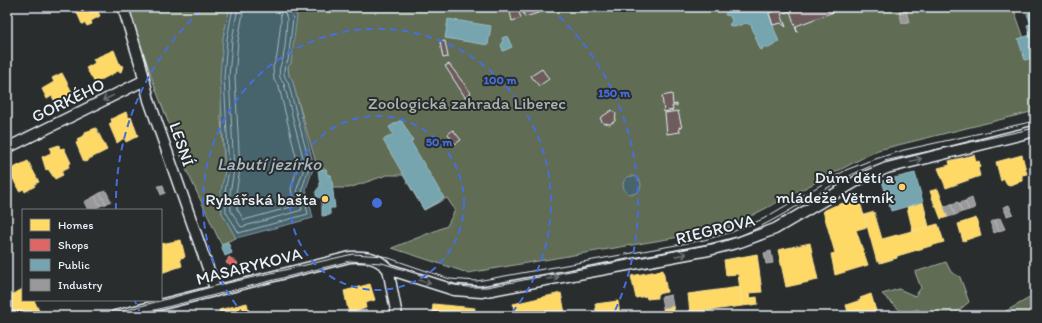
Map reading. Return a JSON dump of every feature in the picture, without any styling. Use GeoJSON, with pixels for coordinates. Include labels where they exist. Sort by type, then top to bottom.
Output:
{"type":"FeatureCollection","features":[{"type":"Feature","properties":{"kind":"street","name":"LESNÍ"},"geometry":{"type":"LineString","coordinates":[[123,7],[141,66],[143,81],[216,291]]}},
{"type":"Feature","properties":{"kind":"street","name":"GORKÉHO"},"geometry":{"type":"LineString","coordinates":[[7,148],[143,81]]}},
{"type":"Feature","properties":{"kind":"street","name":"RIEGROVA"},"geometry":{"type":"LineString","coordinates":[[388,270],[454,290],[481,292],[708,250],[750,239],[775,229],[862,178],[887,168],[1035,131]]}},
{"type":"Feature","properties":{"kind":"street","name":"MASARYKOVA"},"geometry":{"type":"LineString","coordinates":[[115,316],[350,258],[371,258],[382,263],[388,270]]}},
{"type":"Feature","properties":{"kind":"street"},"geometry":{"type":"LineString","coordinates":[[388,270],[397,316]]}},
{"type":"Feature","properties":{"kind":"green space"},"geometry":{"type":"Polygon","coordinates":[[[128,7],[230,7],[223,38],[221,119],[225,171],[221,192],[222,213],[236,238],[221,244],[186,169],[156,90],[128,7]]]}},
{"type":"Feature","properties":{"kind":"green space","name":"Zoologická zahrada Liberec"},"geometry":{"type":"Polygon","coordinates":[[[295,7],[1013,7],[1035,69],[1035,111],[878,150],[726,229],[468,273],[392,248],[447,226],[455,210],[447,198],[424,210],[403,175],[387,175],[349,188],[333,188],[331,175],[327,175],[326,169],[318,170],[292,80],[289,76],[288,66],[291,63],[295,7]]]}},
{"type":"Feature","properties":{"kind":"green space"},"geometry":{"type":"Polygon","coordinates":[[[946,262],[951,272],[960,277],[969,302],[952,316],[922,316],[918,309],[904,314],[882,294],[899,289],[915,296],[921,288],[915,272],[946,262]]]}},
{"type":"Feature","properties":{"kind":"green space"},"geometry":{"type":"Polygon","coordinates":[[[1035,295],[1035,316],[997,316],[1035,295]]]}},
{"type":"Feature","properties":{"kind":"water","name":"Labutí jezírko"},"geometry":{"type":"Polygon","coordinates":[[[230,7],[295,7],[294,12],[297,16],[291,63],[288,67],[289,76],[292,79],[314,166],[306,189],[313,218],[236,238],[222,213],[221,192],[225,171],[220,77],[223,38],[230,7]]]}},
{"type":"Feature","properties":{"kind":"water"},"geometry":{"type":"Polygon","coordinates":[[[632,176],[638,179],[641,185],[638,191],[632,194],[626,191],[623,185],[626,179],[632,176]]]}},
{"type":"Feature","properties":{"kind":"building: Homes"},"geometry":{"type":"Polygon","coordinates":[[[90,7],[91,9],[96,7],[100,16],[91,21],[92,24],[87,26],[85,23],[82,24],[75,8],[90,7]]]}},
{"type":"Feature","properties":{"kind":"building: Homes"},"geometry":{"type":"Polygon","coordinates":[[[114,50],[120,65],[123,66],[121,72],[118,71],[95,83],[86,68],[95,63],[93,59],[114,50]]]}},
{"type":"Feature","properties":{"kind":"building: Homes"},"geometry":{"type":"Polygon","coordinates":[[[62,73],[73,94],[56,104],[52,96],[47,99],[42,89],[54,82],[52,78],[62,73]]]}},
{"type":"Feature","properties":{"kind":"building: Homes"},"geometry":{"type":"Polygon","coordinates":[[[126,112],[129,118],[131,117],[138,136],[126,142],[124,138],[117,143],[109,124],[112,122],[111,119],[126,112]]]}},
{"type":"Feature","properties":{"kind":"building: Homes"},"geometry":{"type":"Polygon","coordinates":[[[96,128],[107,150],[84,162],[76,143],[78,142],[77,139],[85,135],[85,132],[96,128]]]}},
{"type":"Feature","properties":{"kind":"building: Homes"},"geometry":{"type":"Polygon","coordinates":[[[59,145],[60,149],[64,148],[71,163],[68,164],[69,167],[61,171],[63,175],[55,179],[48,169],[46,170],[42,157],[51,153],[50,148],[59,145]]]}},
{"type":"Feature","properties":{"kind":"building: Homes"},"geometry":{"type":"Polygon","coordinates":[[[974,155],[976,162],[979,161],[981,167],[978,168],[980,176],[946,188],[938,168],[950,165],[949,161],[974,155]]]}},
{"type":"Feature","properties":{"kind":"building: Homes"},"geometry":{"type":"Polygon","coordinates":[[[1022,155],[1027,174],[1022,175],[1022,181],[1010,185],[1007,184],[1004,179],[1001,181],[996,162],[1022,155]]]}},
{"type":"Feature","properties":{"kind":"building: Homes"},"geometry":{"type":"Polygon","coordinates":[[[28,161],[39,182],[34,184],[35,186],[25,192],[24,189],[19,191],[9,170],[28,161]]]}},
{"type":"Feature","properties":{"kind":"building: Homes"},"geometry":{"type":"Polygon","coordinates":[[[938,189],[943,203],[935,206],[930,191],[938,189]]]}},
{"type":"Feature","properties":{"kind":"building: Homes"},"geometry":{"type":"Polygon","coordinates":[[[859,198],[867,227],[856,230],[868,265],[835,275],[831,254],[835,253],[823,211],[859,198]]]}},
{"type":"Feature","properties":{"kind":"building: Homes"},"geometry":{"type":"Polygon","coordinates":[[[923,202],[929,227],[913,232],[907,207],[923,202]]]}},
{"type":"Feature","properties":{"kind":"building: Homes"},"geometry":{"type":"Polygon","coordinates":[[[943,203],[948,217],[941,219],[936,206],[943,203]]]}},
{"type":"Feature","properties":{"kind":"building: Homes"},"geometry":{"type":"Polygon","coordinates":[[[874,212],[882,239],[938,224],[944,242],[897,256],[897,258],[880,263],[879,261],[877,262],[864,215],[874,212]]]}},
{"type":"Feature","properties":{"kind":"building: Homes"},"geometry":{"type":"Polygon","coordinates":[[[976,218],[981,235],[963,241],[958,224],[976,218]]]}},
{"type":"Feature","properties":{"kind":"building: Homes"},"geometry":{"type":"Polygon","coordinates":[[[181,240],[185,257],[180,258],[182,266],[162,273],[162,244],[181,240]]]}},
{"type":"Feature","properties":{"kind":"building: Homes"},"geometry":{"type":"Polygon","coordinates":[[[810,243],[818,280],[786,287],[778,250],[810,243]]]}},
{"type":"Feature","properties":{"kind":"building: Homes"},"geometry":{"type":"Polygon","coordinates":[[[757,254],[762,292],[749,293],[751,305],[742,306],[738,274],[726,275],[724,260],[757,254]]]}},
{"type":"Feature","properties":{"kind":"building: Homes"},"geometry":{"type":"Polygon","coordinates":[[[663,270],[667,292],[657,294],[657,298],[647,299],[646,296],[636,298],[631,276],[663,270]]]}},
{"type":"Feature","properties":{"kind":"building: Homes"},"geometry":{"type":"Polygon","coordinates":[[[370,284],[375,300],[365,303],[366,308],[349,314],[344,291],[370,284]]]}},
{"type":"Feature","properties":{"kind":"building: Homes"},"geometry":{"type":"Polygon","coordinates":[[[740,287],[742,306],[690,313],[688,294],[740,287]]]}},
{"type":"Feature","properties":{"kind":"building: Homes"},"geometry":{"type":"Polygon","coordinates":[[[22,290],[22,301],[34,301],[40,313],[34,316],[30,313],[24,316],[7,316],[7,297],[22,290]]]}},
{"type":"Feature","properties":{"kind":"building: Homes"},"geometry":{"type":"Polygon","coordinates":[[[561,293],[565,313],[554,316],[515,316],[513,304],[561,293]]]}},
{"type":"Feature","properties":{"kind":"building: Homes"},"geometry":{"type":"Polygon","coordinates":[[[871,294],[876,311],[869,314],[868,311],[849,316],[846,305],[861,300],[860,298],[871,294]]]}},
{"type":"Feature","properties":{"kind":"building: Homes"},"geometry":{"type":"Polygon","coordinates":[[[757,297],[758,304],[751,305],[750,298],[757,297]]]}},
{"type":"Feature","properties":{"kind":"building: Homes"},"geometry":{"type":"Polygon","coordinates":[[[618,301],[620,316],[597,316],[595,304],[618,301]]]}},
{"type":"Feature","properties":{"kind":"building: Homes"},"geometry":{"type":"Polygon","coordinates":[[[247,303],[250,316],[221,316],[219,310],[247,303]]]}},
{"type":"Feature","properties":{"kind":"building: Homes"},"geometry":{"type":"Polygon","coordinates":[[[433,304],[475,308],[474,316],[432,316],[433,304]]]}},
{"type":"Feature","properties":{"kind":"building: Homes"},"geometry":{"type":"Polygon","coordinates":[[[673,306],[675,316],[664,316],[663,308],[673,306]]]}},
{"type":"Feature","properties":{"kind":"building: Shops"},"geometry":{"type":"Polygon","coordinates":[[[229,257],[238,263],[235,268],[226,263],[229,257]]]}},
{"type":"Feature","properties":{"kind":"building: Public"},"geometry":{"type":"Polygon","coordinates":[[[766,7],[779,42],[769,48],[764,46],[762,50],[760,49],[751,25],[746,23],[735,27],[729,25],[732,21],[730,16],[725,15],[728,8],[766,7]]]}},
{"type":"Feature","properties":{"kind":"building: Public"},"geometry":{"type":"Polygon","coordinates":[[[1029,7],[1035,7],[1035,57],[1025,60],[1018,39],[1030,35],[1027,25],[1031,24],[1027,14],[1031,13],[1029,7]]]}},
{"type":"Feature","properties":{"kind":"building: Public"},"geometry":{"type":"Polygon","coordinates":[[[448,19],[491,26],[488,45],[445,38],[448,19]]]}},
{"type":"Feature","properties":{"kind":"building: Public"},"geometry":{"type":"Polygon","coordinates":[[[507,36],[512,47],[503,51],[501,45],[503,42],[502,38],[507,36]]]}},
{"type":"Feature","properties":{"kind":"building: Public"},"geometry":{"type":"Polygon","coordinates":[[[401,120],[413,140],[411,142],[444,198],[424,210],[383,140],[393,134],[389,127],[401,120]]]}},
{"type":"Feature","properties":{"kind":"building: Public"},"geometry":{"type":"Polygon","coordinates":[[[326,169],[327,175],[331,175],[335,208],[330,208],[330,215],[322,216],[322,199],[316,196],[316,191],[320,186],[318,170],[326,169]]]}},
{"type":"Feature","properties":{"kind":"building: Public","name":"Dům dětí a mládeže Větrník"},"geometry":{"type":"Polygon","coordinates":[[[915,173],[923,202],[891,211],[882,181],[915,173]]]}},
{"type":"Feature","properties":{"kind":"building: Public"},"geometry":{"type":"Polygon","coordinates":[[[228,242],[232,253],[225,256],[221,245],[228,242]]]}},
{"type":"Feature","properties":{"kind":"building: Industry"},"geometry":{"type":"Polygon","coordinates":[[[906,10],[909,22],[902,23],[899,11],[906,10]]]}},
{"type":"Feature","properties":{"kind":"building: Industry"},"geometry":{"type":"Polygon","coordinates":[[[163,185],[165,193],[161,195],[158,186],[163,185]]]}},
{"type":"Feature","properties":{"kind":"building: Industry"},"geometry":{"type":"Polygon","coordinates":[[[106,191],[111,201],[106,204],[100,193],[106,191]]]}},
{"type":"Feature","properties":{"kind":"building: Industry"},"geometry":{"type":"Polygon","coordinates":[[[100,193],[106,204],[100,206],[95,196],[100,193]]]}},
{"type":"Feature","properties":{"kind":"building: Industry"},"geometry":{"type":"Polygon","coordinates":[[[95,196],[100,206],[95,209],[88,209],[84,202],[95,196]]]}},
{"type":"Feature","properties":{"kind":"building: Industry"},"geometry":{"type":"Polygon","coordinates":[[[972,198],[975,208],[969,210],[965,201],[972,198]]]}},
{"type":"Feature","properties":{"kind":"building: Industry"},"geometry":{"type":"Polygon","coordinates":[[[965,201],[969,210],[962,212],[959,203],[965,201]]]}},
{"type":"Feature","properties":{"kind":"building: Industry"},"geometry":{"type":"Polygon","coordinates":[[[958,202],[962,212],[955,215],[951,204],[958,202]]]}},
{"type":"Feature","properties":{"kind":"building: Industry"},"geometry":{"type":"Polygon","coordinates":[[[951,204],[955,215],[948,217],[944,207],[951,204]]]}},
{"type":"Feature","properties":{"kind":"building: Industry"},"geometry":{"type":"Polygon","coordinates":[[[1009,205],[1013,214],[1007,216],[1003,207],[1009,205]]]}},
{"type":"Feature","properties":{"kind":"building: Industry"},"geometry":{"type":"Polygon","coordinates":[[[1000,218],[1005,229],[999,231],[995,220],[1000,218]]]}},
{"type":"Feature","properties":{"kind":"building: Industry"},"geometry":{"type":"Polygon","coordinates":[[[995,220],[999,231],[994,233],[990,222],[995,220]]]}},
{"type":"Feature","properties":{"kind":"building: Industry"},"geometry":{"type":"Polygon","coordinates":[[[771,251],[773,263],[766,264],[764,253],[771,251]]]}},
{"type":"Feature","properties":{"kind":"building: Industry"},"geometry":{"type":"Polygon","coordinates":[[[671,295],[673,306],[663,308],[661,297],[671,295]]]}},
{"type":"Feature","properties":{"kind":"building: Other"},"geometry":{"type":"Polygon","coordinates":[[[528,7],[539,7],[541,12],[525,17],[522,9],[528,7]]]}},
{"type":"Feature","properties":{"kind":"building: Other"},"geometry":{"type":"Polygon","coordinates":[[[774,7],[831,7],[833,12],[836,11],[796,26],[797,32],[790,11],[781,14],[786,27],[781,23],[773,25],[769,13],[775,11],[774,7]]]}},
{"type":"Feature","properties":{"kind":"building: Other"},"geometry":{"type":"Polygon","coordinates":[[[518,10],[521,18],[512,21],[510,12],[518,10]]]}},
{"type":"Feature","properties":{"kind":"building: Other"},"geometry":{"type":"Polygon","coordinates":[[[445,41],[448,57],[443,58],[440,42],[445,41]]]}},
{"type":"Feature","properties":{"kind":"building: Other"},"geometry":{"type":"Polygon","coordinates":[[[449,64],[471,93],[465,97],[445,66],[449,64]]]}},
{"type":"Feature","properties":{"kind":"building: Other"},"geometry":{"type":"Polygon","coordinates":[[[542,69],[549,79],[539,86],[531,76],[542,69]]]}},
{"type":"Feature","properties":{"kind":"building: Other"},"geometry":{"type":"Polygon","coordinates":[[[672,94],[673,105],[677,104],[677,106],[672,106],[673,110],[664,112],[662,96],[672,94]]]}},
{"type":"Feature","properties":{"kind":"building: Other"},"geometry":{"type":"Polygon","coordinates":[[[612,110],[616,114],[615,121],[610,124],[603,123],[600,118],[612,110]]]}},
{"type":"Feature","properties":{"kind":"building: Other"},"geometry":{"type":"Polygon","coordinates":[[[678,111],[682,128],[679,127],[680,132],[667,134],[665,113],[678,111]]]}},
{"type":"Feature","properties":{"kind":"building: Other"},"geometry":{"type":"Polygon","coordinates":[[[453,130],[461,140],[455,144],[448,134],[453,130]]]}},
{"type":"Feature","properties":{"kind":"tram line"},"geometry":{"type":"LineString","coordinates":[[162,300],[215,286],[353,254],[383,256],[450,279],[477,281],[704,240],[732,232],[763,219],[846,170],[869,161],[904,150],[1035,121]]}},
{"type":"Feature","properties":{"kind":"tram line"},"geometry":{"type":"LineString","coordinates":[[884,161],[1035,128]]}},
{"type":"Feature","properties":{"kind":"tram line"},"geometry":{"type":"LineString","coordinates":[[448,284],[468,287],[487,287],[722,242],[761,226],[833,184],[871,166]]}},
{"type":"Feature","properties":{"kind":"tram line"},"geometry":{"type":"LineString","coordinates":[[131,316],[350,261],[382,263],[427,277]]}},
{"type":"Feature","properties":{"kind":"tram line"},"geometry":{"type":"LineString","coordinates":[[104,316],[160,301]]}},
{"type":"Feature","properties":{"kind":"place","name":"Dům dětí a mládeže Větrník"},"geometry":{"type":"Point","coordinates":[902,187]}},
{"type":"Feature","properties":{"kind":"place","name":"Rybářská bašta"},"geometry":{"type":"Point","coordinates":[325,199]}}]}
